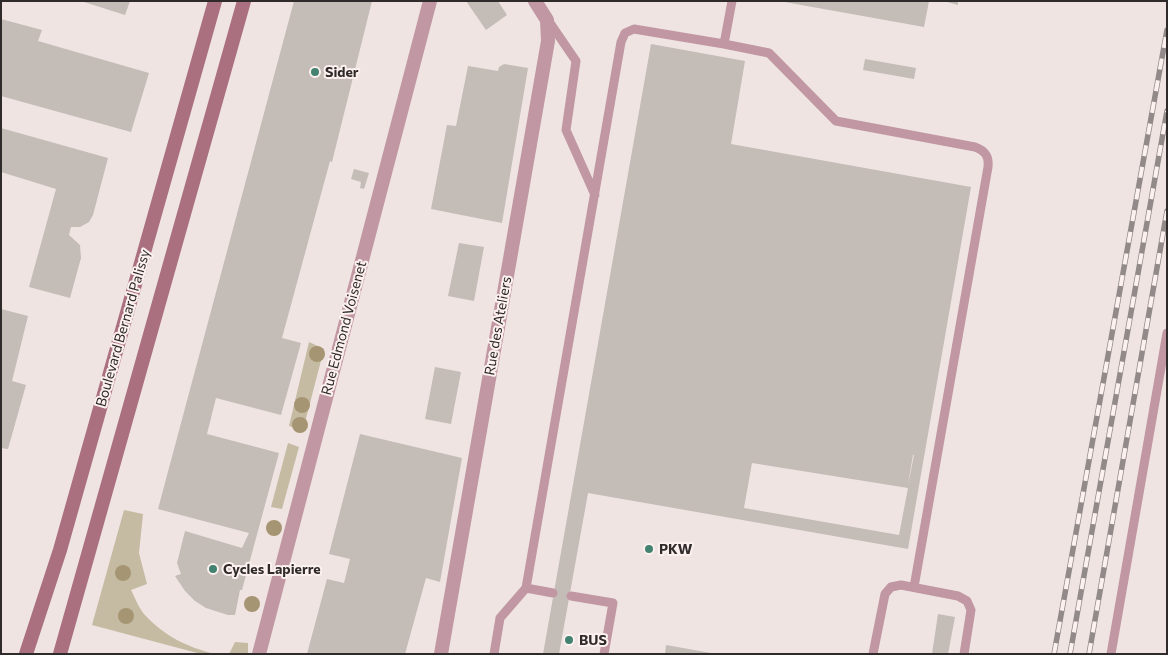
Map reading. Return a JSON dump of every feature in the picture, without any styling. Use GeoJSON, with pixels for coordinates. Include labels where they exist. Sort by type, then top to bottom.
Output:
{"type":"FeatureCollection","features":[{"type":"Feature","properties":{"kind":"main road","name":"Boulevard Bernard Palissy"},"geometry":{"type":"LineString","coordinates":[[28,648],[60,550],[215,1]]}},
{"type":"Feature","properties":{"kind":"main road","name":"Boulevard Bernard Palissy"},"geometry":{"type":"LineString","coordinates":[[60,654],[244,1]]}},
{"type":"Feature","properties":{"kind":"street","name":"Rue Edmond Voisenet"},"geometry":{"type":"LineString","coordinates":[[259,654],[430,1]]}},
{"type":"Feature","properties":{"kind":"street"},"geometry":{"type":"LineString","coordinates":[[535,1],[548,20]]}},
{"type":"Feature","properties":{"kind":"street","name":"Rue des Ateliers"},"geometry":{"type":"LineString","coordinates":[[441,654],[548,41],[548,20]]}},
{"type":"Feature","properties":{"kind":"street"},"geometry":{"type":"LineString","coordinates":[[20,654],[28,648]]}},
{"type":"Feature","properties":{"kind":"lane"},"geometry":{"type":"LineString","coordinates":[[724,44],[732,1]]}},
{"type":"Feature","properties":{"kind":"lane"},"geometry":{"type":"LineString","coordinates":[[548,20],[576,61],[566,130],[595,195]]}},
{"type":"Feature","properties":{"kind":"lane"},"geometry":{"type":"LineString","coordinates":[[494,654],[500,618],[526,588],[621,42],[625,33],[634,29],[724,44],[769,54],[836,121],[975,147],[988,157],[988,167],[914,587]]}},
{"type":"Feature","properties":{"kind":"lane"},"geometry":{"type":"LineString","coordinates":[[1111,654],[1167,333]]}},
{"type":"Feature","properties":{"kind":"lane"},"geometry":{"type":"LineString","coordinates":[[873,654],[885,594],[887,590],[896,585],[958,596],[967,600],[971,610],[964,654]]}},
{"type":"Feature","properties":{"kind":"lane"},"geometry":{"type":"LineString","coordinates":[[526,588],[553,593]]}},
{"type":"Feature","properties":{"kind":"lane"},"geometry":{"type":"LineString","coordinates":[[570,596],[613,603],[604,654]]}},
{"type":"Feature","properties":{"kind":"shaded area"},"geometry":{"type":"Polygon","coordinates":[[[309,342],[324,349],[303,430],[289,426],[309,342]]]}},
{"type":"Feature","properties":{"kind":"shaded area"},"geometry":{"type":"Polygon","coordinates":[[[288,443],[299,447],[282,509],[271,507],[288,443]]]}},
{"type":"Feature","properties":{"kind":"shaded area"},"geometry":{"type":"Polygon","coordinates":[[[124,510],[143,514],[139,553],[147,584],[131,590],[140,609],[160,629],[176,640],[215,654],[201,654],[92,625],[124,510]]]}},
{"type":"Feature","properties":{"kind":"shaded area"},"geometry":{"type":"Polygon","coordinates":[[[235,642],[248,643],[248,654],[229,654],[235,642]]]}},
{"type":"Feature","properties":{"kind":"building"},"geometry":{"type":"Polygon","coordinates":[[[81,1],[130,1],[125,15],[81,1]]]}},
{"type":"Feature","properties":{"kind":"building"},"geometry":{"type":"Polygon","coordinates":[[[294,1],[372,1],[332,162],[330,161],[282,338],[301,343],[281,415],[216,398],[207,434],[279,453],[242,590],[240,590],[235,615],[228,615],[206,608],[195,601],[185,591],[175,576],[181,574],[177,563],[185,531],[242,548],[249,533],[158,509],[294,1]]]}},
{"type":"Feature","properties":{"kind":"building"},"geometry":{"type":"Polygon","coordinates":[[[466,1],[498,1],[507,15],[486,30],[466,1]]]}},
{"type":"Feature","properties":{"kind":"building"},"geometry":{"type":"Polygon","coordinates":[[[779,1],[929,1],[924,27],[779,1]]]}},
{"type":"Feature","properties":{"kind":"building"},"geometry":{"type":"Polygon","coordinates":[[[943,1],[958,1],[958,5],[943,1]]]}},
{"type":"Feature","properties":{"kind":"building"},"geometry":{"type":"Polygon","coordinates":[[[1,19],[42,30],[38,41],[149,73],[131,132],[1,96],[1,19]]]}},
{"type":"Feature","properties":{"kind":"building"},"geometry":{"type":"Polygon","coordinates":[[[651,44],[745,61],[731,144],[971,187],[908,549],[588,493],[559,654],[543,654],[651,44]],[[914,455],[909,478],[908,485],[914,455]],[[752,463],[744,508],[899,535],[908,488],[752,463]]]}},
{"type":"Feature","properties":{"kind":"building"},"geometry":{"type":"Polygon","coordinates":[[[865,59],[916,68],[914,79],[863,70],[865,59]]]}},
{"type":"Feature","properties":{"kind":"building"},"geometry":{"type":"Polygon","coordinates":[[[504,64],[528,68],[502,223],[431,209],[447,125],[456,126],[468,66],[498,71],[499,67],[504,64]]]}},
{"type":"Feature","properties":{"kind":"building"},"geometry":{"type":"Polygon","coordinates":[[[1,128],[108,158],[93,215],[89,222],[80,227],[71,227],[69,235],[80,245],[81,258],[70,298],[29,287],[56,189],[1,172],[1,128]]]}},
{"type":"Feature","properties":{"kind":"building"},"geometry":{"type":"Polygon","coordinates":[[[354,169],[369,173],[364,189],[360,188],[361,182],[351,179],[354,169]]]}},
{"type":"Feature","properties":{"kind":"building"},"geometry":{"type":"Polygon","coordinates":[[[459,243],[484,247],[474,301],[448,296],[459,243]]]}},
{"type":"Feature","properties":{"kind":"building"},"geometry":{"type":"Polygon","coordinates":[[[1,309],[28,316],[12,381],[26,385],[8,449],[1,448],[1,309]]]}},
{"type":"Feature","properties":{"kind":"building"},"geometry":{"type":"Polygon","coordinates":[[[435,367],[461,372],[451,424],[425,419],[435,367]]]}},
{"type":"Feature","properties":{"kind":"building"},"geometry":{"type":"Polygon","coordinates":[[[360,434],[462,458],[440,582],[426,578],[405,654],[307,654],[327,579],[344,583],[350,559],[329,554],[360,434]]]}},
{"type":"Feature","properties":{"kind":"building"},"geometry":{"type":"Polygon","coordinates":[[[938,614],[955,617],[948,654],[932,654],[938,614]]]}},
{"type":"Feature","properties":{"kind":"building"},"geometry":{"type":"Polygon","coordinates":[[[666,645],[711,653],[711,654],[665,654],[666,645]]]}},
{"type":"Feature","properties":{"kind":"railway"},"geometry":{"type":"LineString","coordinates":[[1054,654],[1167,30]]}},
{"type":"Feature","properties":{"kind":"railway"},"geometry":{"type":"LineString","coordinates":[[1070,654],[1167,111]]}},
{"type":"Feature","properties":{"kind":"railway"},"geometry":{"type":"LineString","coordinates":[[1089,654],[1167,211]]}},
{"type":"Feature","properties":{"kind":"place","name":"Sider"},"geometry":{"type":"Point","coordinates":[315,72]}},
{"type":"Feature","properties":{"kind":"place","name":"PKW"},"geometry":{"type":"Point","coordinates":[649,549]}},
{"type":"Feature","properties":{"kind":"place","name":"Cycles Lapierre"},"geometry":{"type":"Point","coordinates":[213,569]}},
{"type":"Feature","properties":{"kind":"place","name":"BUS"},"geometry":{"type":"Point","coordinates":[569,640]}}]}
